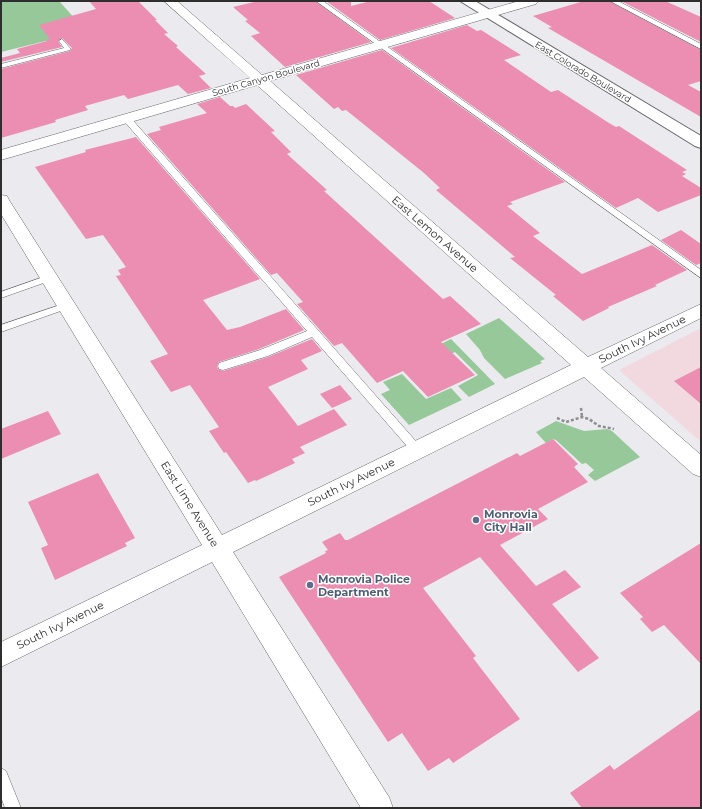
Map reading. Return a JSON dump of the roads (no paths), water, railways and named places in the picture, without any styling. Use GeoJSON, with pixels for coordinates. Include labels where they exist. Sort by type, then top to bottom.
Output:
{"type":"FeatureCollection","features":[{"type":"Feature","properties":{"kind":"street","name":"East Lemon Avenue"},"geometry":{"type":"LineString","coordinates":[[170,1],[701,468]]}},
{"type":"Feature","properties":{"kind":"street","name":"East Colorado Boulevard"},"geometry":{"type":"LineString","coordinates":[[466,1],[701,143]]}},
{"type":"Feature","properties":{"kind":"street","name":"South Canyon Boulevard"},"geometry":{"type":"LineString","coordinates":[[1,155],[532,1]]}},
{"type":"Feature","properties":{"kind":"street","name":"East Lime Avenue"},"geometry":{"type":"LineString","coordinates":[[1,200],[378,808]]}},
{"type":"Feature","properties":{"kind":"street","name":"South Ivy Avenue"},"geometry":{"type":"LineString","coordinates":[[1,654],[701,310]]}},
{"type":"Feature","properties":{"kind":"lane"},"geometry":{"type":"LineString","coordinates":[[319,1],[701,275]]}},
{"type":"Feature","properties":{"kind":"lane"},"geometry":{"type":"LineString","coordinates":[[614,1],[701,47]]}},
{"type":"Feature","properties":{"kind":"lane"},"geometry":{"type":"LineString","coordinates":[[1,66],[68,49],[62,41]]}},
{"type":"Feature","properties":{"kind":"lane"},"geometry":{"type":"LineString","coordinates":[[127,119],[417,450]]}},
{"type":"Feature","properties":{"kind":"lane"},"geometry":{"type":"LineString","coordinates":[[1,295],[49,278]]}},
{"type":"Feature","properties":{"kind":"lane"},"geometry":{"type":"LineString","coordinates":[[1,329],[66,306]]}},
{"type":"Feature","properties":{"kind":"lane"},"geometry":{"type":"LineString","coordinates":[[223,366],[264,353],[313,332]]}},
{"type":"Feature","properties":{"kind":"lane"},"geometry":{"type":"LineString","coordinates":[[1,776],[13,808]]}},
{"type":"Feature","properties":{"kind":"place","name":"Monrovia City Hall"},"geometry":{"type":"Point","coordinates":[476,520]}},
{"type":"Feature","properties":{"kind":"place","name":"Monrovia Police Department"},"geometry":{"type":"Point","coordinates":[310,585]}}]}
